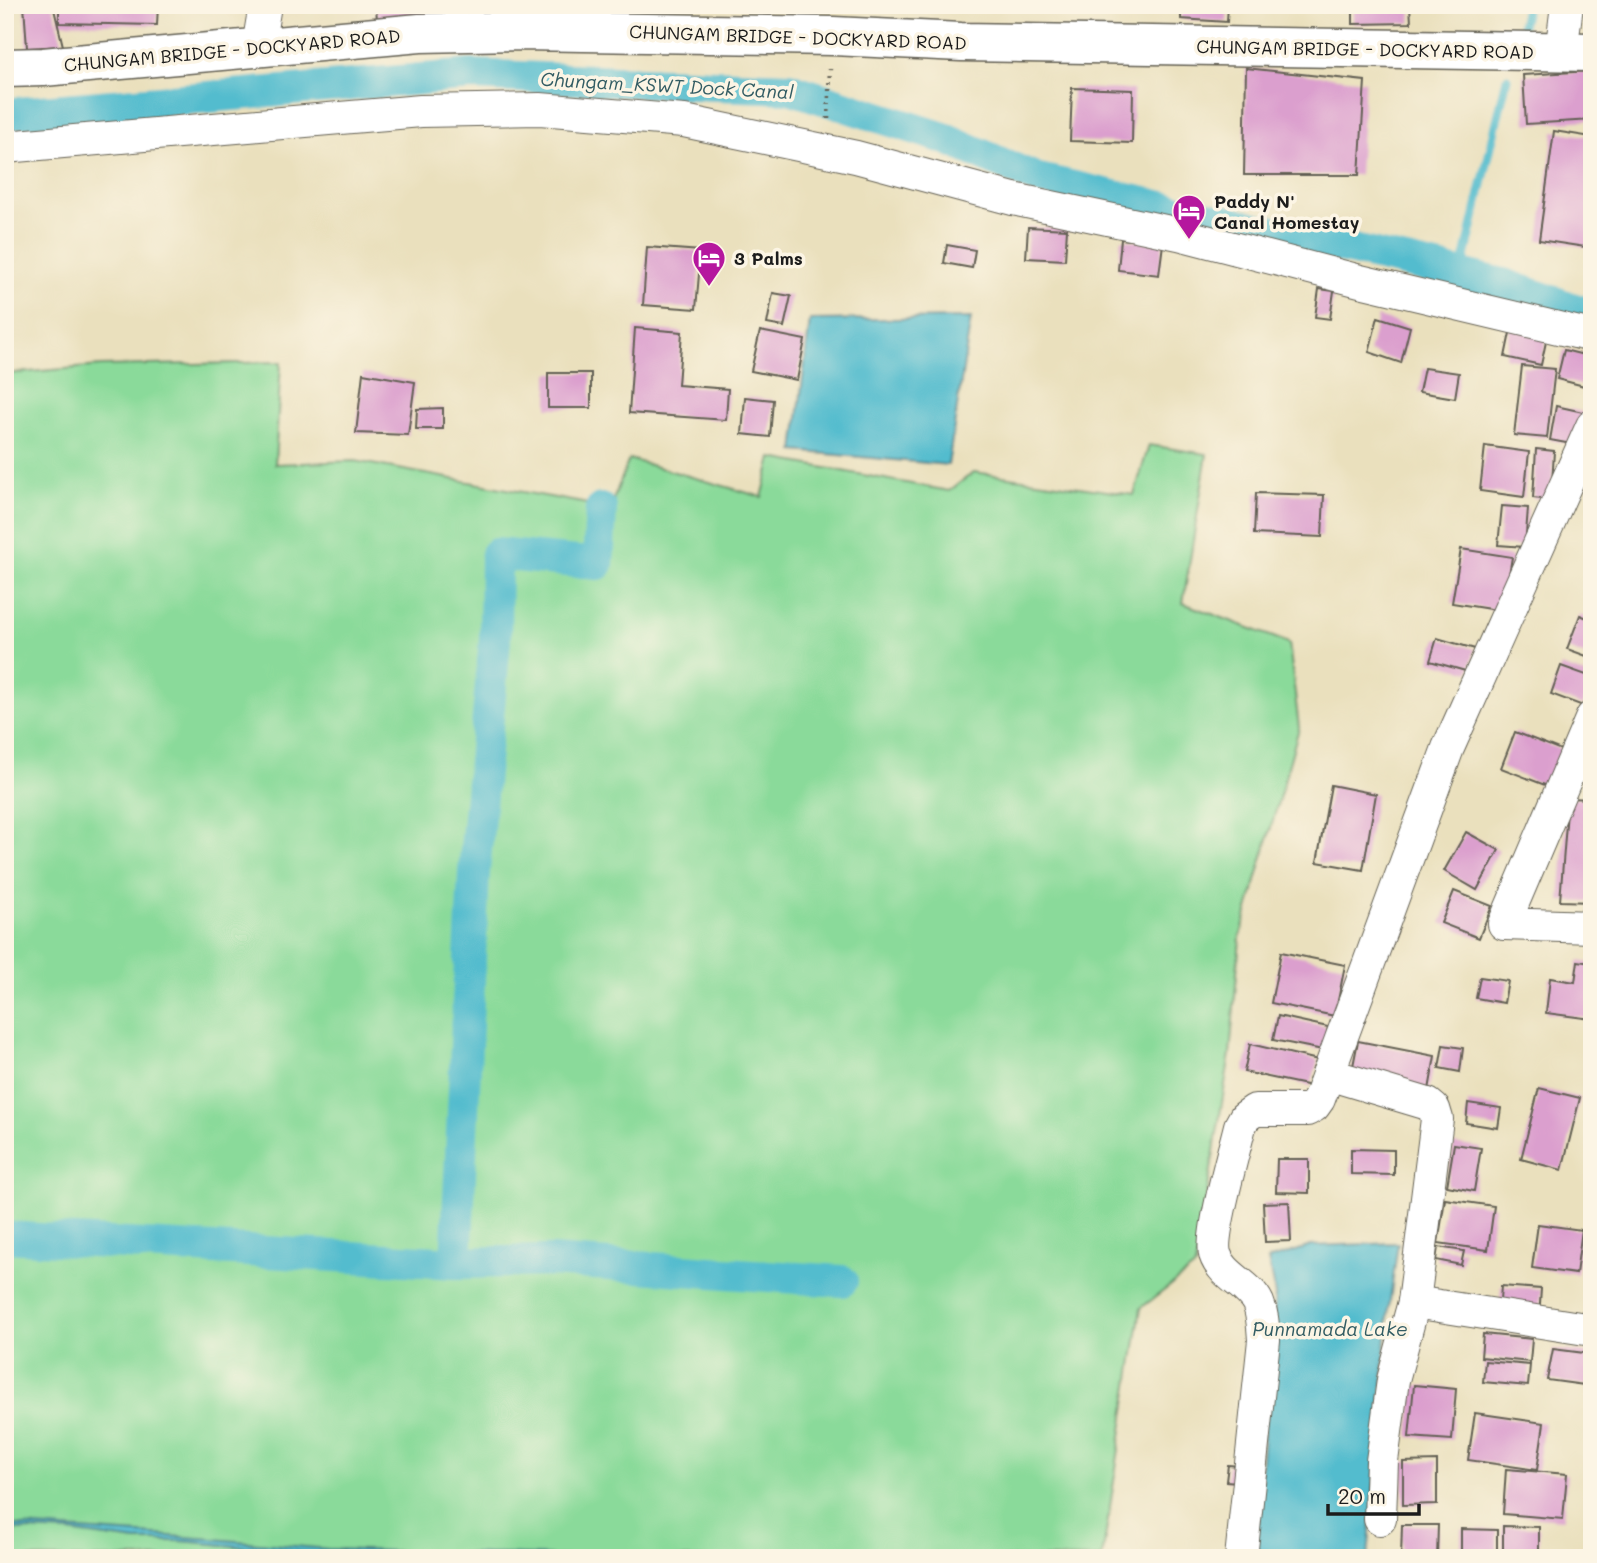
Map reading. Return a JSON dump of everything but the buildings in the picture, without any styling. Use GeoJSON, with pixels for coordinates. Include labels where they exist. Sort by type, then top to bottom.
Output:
{"type":"FeatureCollection","features":[{"type":"Feature","properties":{"kind":"main road","name":"CHUNGAM BRIDGE - DOCKYARD ROAD"},"geometry":{"type":"LineString","coordinates":[[5,68],[43,67],[420,33],[535,31],[833,36],[961,42],[1577,52]]}},
{"type":"Feature","properties":{"kind":"street"},"geometry":{"type":"LineString","coordinates":[[258,47],[265,5]]}},
{"type":"Feature","properties":{"kind":"street"},"geometry":{"type":"LineString","coordinates":[[1567,5],[1577,52]]}},
{"type":"Feature","properties":{"kind":"street"},"geometry":{"type":"LineString","coordinates":[[5,147],[421,111],[540,109],[684,121],[856,157],[1013,200],[1179,234],[1360,281],[1592,336]]}},
{"type":"Feature","properties":{"kind":"street"},"geometry":{"type":"LineString","coordinates":[[1241,1558],[1264,1340],[1257,1300],[1225,1271],[1215,1254],[1216,1232],[1240,1126],[1245,1117],[1255,1110],[1307,1110],[1319,1099],[1448,748],[1592,426]]}},
{"type":"Feature","properties":{"kind":"street"},"geometry":{"type":"LineString","coordinates":[[1592,717],[1504,924],[1592,927]]}},
{"type":"Feature","properties":{"kind":"street"},"geometry":{"type":"LineString","coordinates":[[1328,1074],[1428,1104],[1434,1109],[1437,1119],[1414,1302],[1391,1393],[1381,1461],[1381,1519]]}},
{"type":"Feature","properties":{"kind":"street"},"geometry":{"type":"LineString","coordinates":[[1414,1302],[1592,1330]]}},
{"type":"Feature","properties":{"kind":"path"},"geometry":{"type":"LineString","coordinates":[[827,125],[831,65]]}},
{"type":"Feature","properties":{"kind":"green space"},"geometry":{"type":"Polygon","coordinates":[[[281,362],[275,464],[355,461],[610,508],[629,459],[762,497],[772,458],[949,491],[974,472],[1134,495],[1149,445],[1207,454],[1183,603],[1289,643],[1299,728],[1240,938],[1230,1054],[1195,1267],[1141,1308],[1102,1558],[5,1558],[5,374],[101,366],[281,362]]]}},
{"type":"Feature","properties":{"kind":"water"},"geometry":{"type":"Polygon","coordinates":[[[971,318],[948,465],[794,451],[810,320],[971,318]]]}},
{"type":"Feature","properties":{"kind":"water","name":"Punnamada Lake"},"geometry":{"type":"Polygon","coordinates":[[[1398,1243],[1388,1315],[1368,1558],[1254,1558],[1275,1295],[1268,1260],[1311,1246],[1398,1243]]]}},
{"type":"Feature","properties":{"kind":"water"},"geometry":{"type":"Polygon","coordinates":[[[5,1525],[328,1549],[620,1558],[427,1558],[322,1554],[181,1541],[136,1541],[69,1532],[5,1529],[5,1525]]]}},
{"type":"Feature","properties":{"kind":"waterway"},"geometry":{"type":"LineString","coordinates":[[1522,25],[1527,5]]}},
{"type":"Feature","properties":{"kind":"waterway","name":"Chungam_KSWT Dock Canal"},"geometry":{"type":"LineString","coordinates":[[5,114],[471,75],[789,88],[947,139],[1035,178],[1504,284],[1592,315]]}},
{"type":"Feature","properties":{"kind":"waterway"},"geometry":{"type":"LineString","coordinates":[[1461,274],[1507,78]]}},
{"type":"Feature","properties":{"kind":"waterway"},"geometry":{"type":"LineString","coordinates":[[601,509],[598,564],[496,554],[495,640],[474,872],[456,1263],[551,1261],[842,1281]]}},
{"type":"Feature","properties":{"kind":"waterway"},"geometry":{"type":"LineString","coordinates":[[5,1237],[456,1263]]}},
{"type":"Feature","properties":{"kind":"place","name":"Paddy N' Canal Homestay"},"geometry":{"type":"Point","coordinates":[1189,241]}},
{"type":"Feature","properties":{"kind":"place","name":"3 Palms"},"geometry":{"type":"Point","coordinates":[709,288]}}]}
